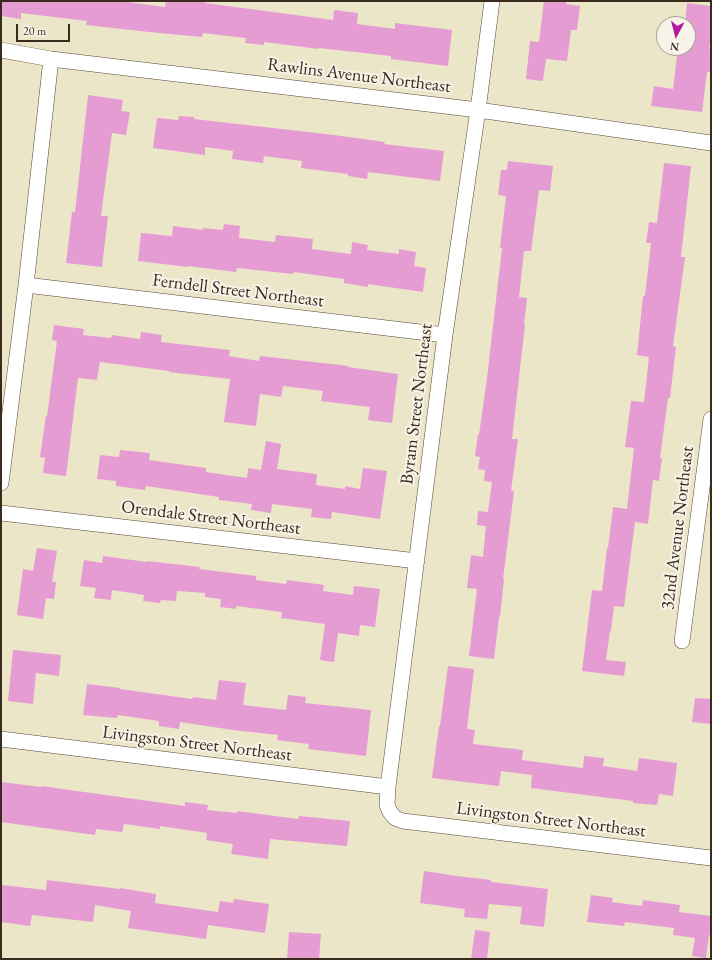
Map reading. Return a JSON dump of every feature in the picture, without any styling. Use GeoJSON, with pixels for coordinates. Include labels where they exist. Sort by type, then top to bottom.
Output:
{"type":"FeatureCollection","features":[{"type":"Feature","properties":{"kind":"street","name":"Byram Street Northeast"},"geometry":{"type":"LineString","coordinates":[[390,812],[387,805],[388,787],[445,335],[478,110],[492,1]]}},
{"type":"Feature","properties":{"kind":"street","name":"Rawlins Avenue Northeast"},"geometry":{"type":"LineString","coordinates":[[1,50],[50,59],[478,110],[711,144]]}},
{"type":"Feature","properties":{"kind":"street"},"geometry":{"type":"LineString","coordinates":[[1,483],[26,285],[50,59]]}},
{"type":"Feature","properties":{"kind":"street","name":"Ferndell Street Northeast"},"geometry":{"type":"LineString","coordinates":[[26,285],[445,335]]}},
{"type":"Feature","properties":{"kind":"street","name":"32nd Avenue Northeast"},"geometry":{"type":"LineString","coordinates":[[682,641],[711,419]]}},
{"type":"Feature","properties":{"kind":"street","name":"Orendale Street Northeast"},"geometry":{"type":"LineString","coordinates":[[1,513],[417,561]]}},
{"type":"Feature","properties":{"kind":"street","name":"Livingston Street Northeast"},"geometry":{"type":"LineString","coordinates":[[1,739],[388,787]]}},
{"type":"Feature","properties":{"kind":"street","name":"Livingston Street Northeast"},"geometry":{"type":"LineString","coordinates":[[390,812],[395,818],[402,821],[711,858]]}},
{"type":"Feature","properties":{"kind":"building"},"geometry":{"type":"Polygon","coordinates":[[[1,1],[119,1],[165,7],[166,1],[206,1],[205,3],[333,20],[334,10],[358,13],[357,24],[395,29],[395,23],[452,30],[448,66],[391,59],[391,56],[264,42],[264,45],[245,43],[246,38],[203,33],[202,37],[86,25],[87,21],[21,13],[21,19],[1,16],[1,1]]]}},
{"type":"Feature","properties":{"kind":"building"},"geometry":{"type":"Polygon","coordinates":[[[544,1],[566,1],[566,4],[580,6],[577,30],[571,30],[567,61],[546,59],[543,81],[526,79],[530,41],[539,42],[544,1]]]}},
{"type":"Feature","properties":{"kind":"building"},"geometry":{"type":"Polygon","coordinates":[[[687,3],[711,6],[711,34],[709,49],[711,49],[711,72],[707,72],[702,112],[651,106],[654,86],[673,89],[677,56],[696,56],[696,16],[686,16],[687,3]]]}},
{"type":"Feature","properties":{"kind":"building"},"geometry":{"type":"Polygon","coordinates":[[[88,95],[123,100],[121,111],[130,112],[126,135],[112,133],[101,216],[108,216],[102,267],[66,263],[72,212],[75,212],[88,95]]]}},
{"type":"Feature","properties":{"kind":"building"},"geometry":{"type":"Polygon","coordinates":[[[179,116],[334,135],[385,142],[384,144],[444,151],[440,181],[368,172],[367,179],[348,176],[348,174],[301,168],[302,161],[264,156],[263,163],[232,159],[233,151],[205,147],[205,155],[153,148],[157,118],[178,120],[179,116]]]}},
{"type":"Feature","properties":{"kind":"building"},"geometry":{"type":"Polygon","coordinates":[[[508,161],[553,166],[550,191],[539,190],[531,251],[524,251],[519,297],[527,298],[512,439],[518,439],[511,491],[514,491],[494,659],[469,656],[477,589],[467,588],[471,555],[483,557],[486,526],[477,525],[478,511],[488,512],[492,482],[484,481],[485,470],[478,469],[480,457],[475,456],[487,378],[502,248],[500,248],[506,196],[498,195],[501,170],[507,170],[508,161]]]}},
{"type":"Feature","properties":{"kind":"building"},"geometry":{"type":"Polygon","coordinates":[[[664,163],[691,166],[681,257],[685,257],[673,346],[676,347],[670,398],[668,398],[660,458],[662,458],[659,481],[653,480],[648,524],[635,522],[624,607],[614,606],[606,660],[626,662],[624,676],[582,671],[592,590],[602,591],[613,507],[627,509],[634,448],[625,447],[631,401],[644,402],[649,357],[637,355],[643,296],[645,296],[651,243],[646,243],[649,222],[657,223],[664,163]]]}},
{"type":"Feature","properties":{"kind":"building"},"geometry":{"type":"Polygon","coordinates":[[[224,224],[240,226],[239,238],[275,242],[276,235],[313,239],[312,249],[351,254],[352,242],[368,245],[367,250],[399,254],[399,249],[416,252],[414,266],[426,268],[423,292],[368,284],[368,287],[344,283],[344,279],[294,272],[293,274],[237,268],[236,272],[138,261],[141,233],[172,236],[173,226],[203,230],[203,228],[223,230],[224,224]]]}},
{"type":"Feature","properties":{"kind":"building"},"geometry":{"type":"Polygon","coordinates":[[[54,325],[84,329],[83,335],[111,338],[112,335],[140,339],[141,332],[162,335],[161,342],[230,350],[229,356],[259,361],[260,356],[349,366],[348,367],[398,374],[392,423],[368,420],[370,407],[321,401],[323,391],[283,386],[281,397],[260,394],[256,426],[224,422],[230,379],[100,362],[97,380],[78,378],[66,476],[43,473],[45,458],[40,457],[57,341],[52,340],[54,325]]]}},
{"type":"Feature","properties":{"kind":"building"},"geometry":{"type":"Polygon","coordinates":[[[266,441],[281,444],[277,469],[317,474],[316,485],[345,489],[345,486],[360,489],[363,468],[387,471],[380,519],[332,512],[331,519],[311,517],[312,509],[272,504],[271,513],[251,510],[252,504],[219,500],[219,497],[146,486],[145,490],[116,486],[116,481],[97,479],[100,455],[119,457],[120,450],[150,453],[149,460],[206,468],[206,472],[247,478],[248,468],[261,470],[266,441]]]}},
{"type":"Feature","properties":{"kind":"building"},"geometry":{"type":"Polygon","coordinates":[[[37,548],[57,551],[52,582],[56,582],[54,599],[46,598],[43,619],[17,615],[23,569],[33,571],[37,548]]]}},
{"type":"Feature","properties":{"kind":"building"},"geometry":{"type":"Polygon","coordinates":[[[103,556],[200,567],[199,569],[256,576],[256,580],[286,584],[287,580],[324,585],[323,591],[353,595],[354,586],[380,589],[375,627],[360,625],[359,636],[338,633],[334,662],[320,660],[325,624],[281,618],[282,612],[236,606],[236,609],[220,607],[221,599],[205,597],[205,593],[177,591],[176,601],[161,600],[160,603],[143,601],[144,595],[112,590],[111,600],[94,598],[96,588],[80,586],[84,560],[102,563],[103,556]]]}},
{"type":"Feature","properties":{"kind":"building"},"geometry":{"type":"Polygon","coordinates":[[[13,650],[61,655],[59,676],[36,673],[33,704],[8,701],[13,650]]]}},
{"type":"Feature","properties":{"kind":"building"},"geometry":{"type":"Polygon","coordinates":[[[448,666],[474,669],[467,729],[475,730],[473,744],[523,750],[522,760],[583,768],[584,756],[604,758],[603,766],[637,771],[639,758],[677,763],[673,796],[659,794],[657,805],[633,803],[633,801],[531,788],[532,775],[501,771],[499,786],[432,778],[448,666]]]}},
{"type":"Feature","properties":{"kind":"building"},"geometry":{"type":"Polygon","coordinates":[[[219,680],[246,683],[243,705],[286,710],[288,695],[306,697],[305,703],[371,710],[366,756],[308,749],[309,744],[277,740],[278,735],[180,722],[179,729],[159,726],[159,721],[118,715],[117,718],[83,715],[87,684],[192,699],[193,697],[216,700],[219,680]]]}},
{"type":"Feature","properties":{"kind":"building"},"geometry":{"type":"Polygon","coordinates":[[[695,698],[711,699],[711,724],[692,722],[695,698]]]}},
{"type":"Feature","properties":{"kind":"building"},"geometry":{"type":"Polygon","coordinates":[[[1,782],[41,786],[185,806],[185,802],[208,805],[207,810],[237,813],[237,811],[298,819],[299,816],[350,821],[347,846],[270,839],[268,859],[231,854],[233,844],[206,840],[207,833],[160,826],[160,829],[124,824],[122,832],[96,829],[95,835],[1,822],[1,782]]]}},
{"type":"Feature","properties":{"kind":"building"},"geometry":{"type":"Polygon","coordinates":[[[424,871],[491,880],[491,882],[548,889],[544,927],[520,924],[522,907],[489,904],[487,919],[464,917],[465,909],[420,903],[424,871]]]}},
{"type":"Feature","properties":{"kind":"building"},"geometry":{"type":"Polygon","coordinates":[[[47,880],[120,888],[156,894],[155,903],[218,912],[220,901],[233,903],[234,899],[269,904],[265,933],[208,925],[206,939],[128,928],[131,911],[95,905],[93,922],[32,915],[30,926],[1,922],[1,885],[46,890],[47,880]]]}},
{"type":"Feature","properties":{"kind":"building"},"geometry":{"type":"Polygon","coordinates":[[[591,895],[613,898],[612,902],[642,906],[643,900],[680,905],[679,912],[711,916],[711,935],[709,935],[706,958],[692,956],[695,938],[673,935],[674,928],[625,922],[624,926],[587,922],[591,895]]]}},
{"type":"Feature","properties":{"kind":"building"},"geometry":{"type":"Polygon","coordinates":[[[475,930],[490,932],[487,959],[471,959],[475,930]]]}},
{"type":"Feature","properties":{"kind":"building"},"geometry":{"type":"Polygon","coordinates":[[[289,932],[321,934],[319,959],[287,959],[289,932]]]}}]}
